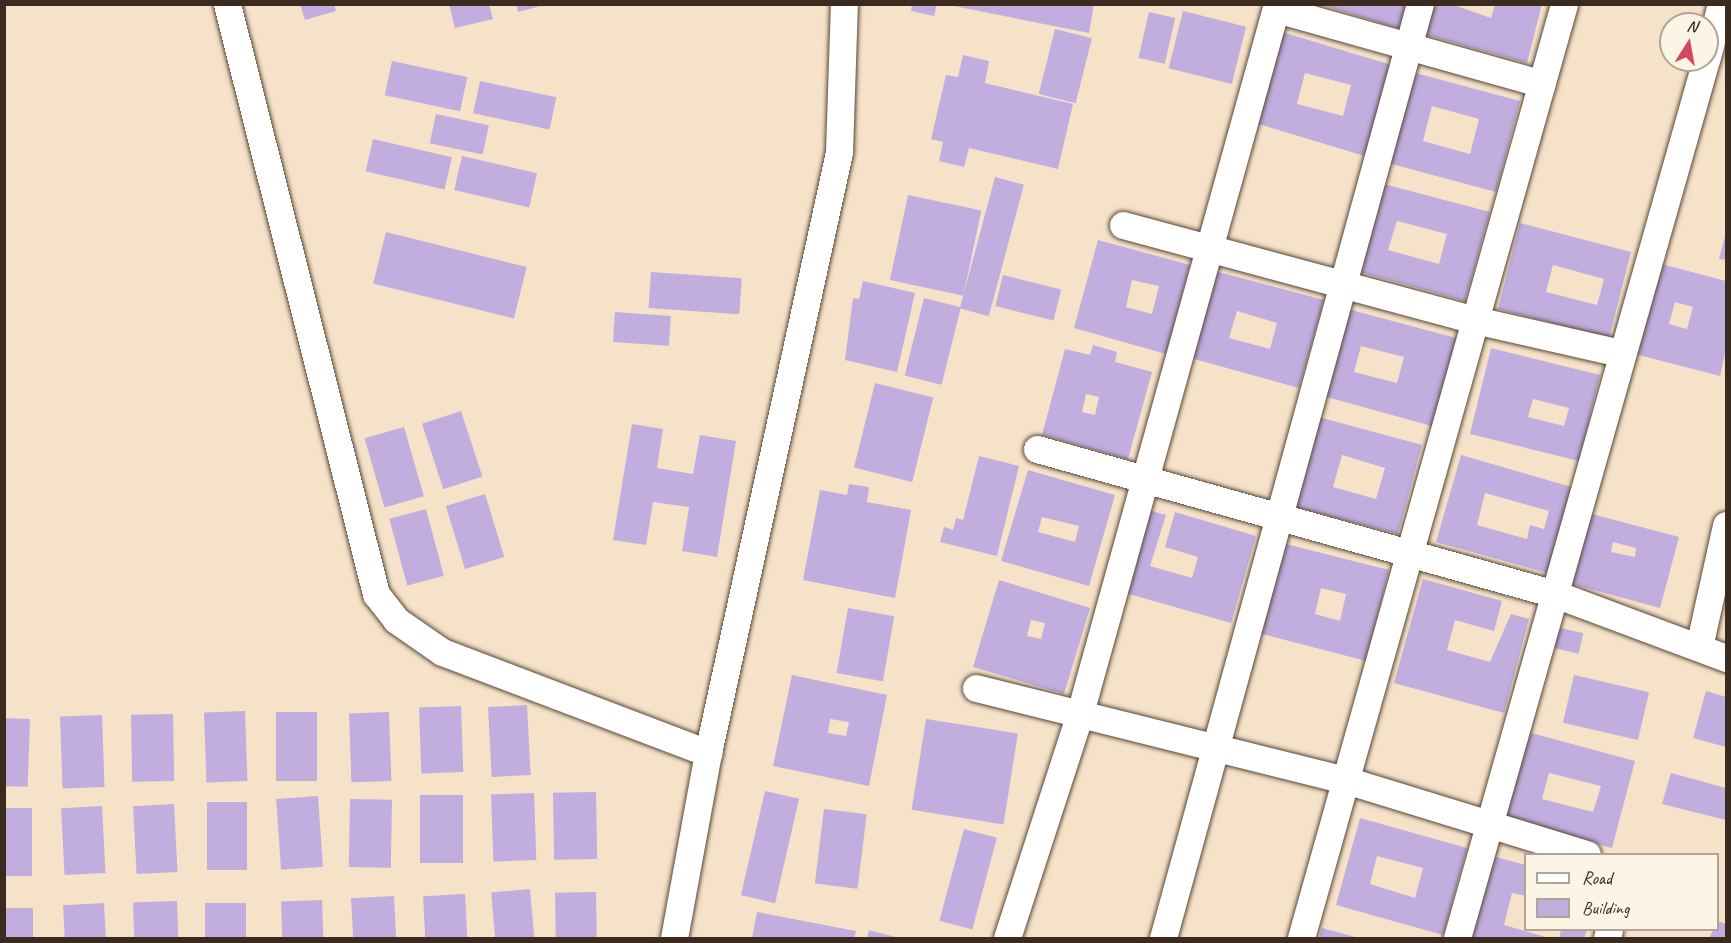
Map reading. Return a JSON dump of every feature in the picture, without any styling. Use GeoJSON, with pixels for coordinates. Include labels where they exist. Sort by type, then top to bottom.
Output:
{"type":"FeatureCollection","features":[{"type":"Feature","properties":{"kind":"street"},"geometry":{"type":"LineString","coordinates":[[227,4],[376,594],[396,620],[442,652],[708,753]]}},
{"type":"Feature","properties":{"kind":"street"},"geometry":{"type":"LineString","coordinates":[[674,939],[708,753],[839,152],[844,4]]}},
{"type":"Feature","properties":{"kind":"street"},"geometry":{"type":"LineString","coordinates":[[1163,939],[1217,746],[1276,514],[1420,4]]}},
{"type":"Feature","properties":{"kind":"street"},"geometry":{"type":"LineString","coordinates":[[1301,939],[1564,4]]}},
{"type":"Feature","properties":{"kind":"street"},"geometry":{"type":"LineString","coordinates":[[1007,939],[1080,713],[1212,249],[1276,7],[1542,84]]}},
{"type":"Feature","properties":{"kind":"street"},"geometry":{"type":"LineString","coordinates":[[1457,939],[1555,594],[1620,352],[1703,72]]}},
{"type":"Feature","properties":{"kind":"street"},"geometry":{"type":"LineString","coordinates":[[1123,225],[1475,320],[1620,352]]}},
{"type":"Feature","properties":{"kind":"street"},"geometry":{"type":"LineString","coordinates":[[1037,448],[1410,551],[1555,594],[1726,658]]}},
{"type":"Feature","properties":{"kind":"street"},"geometry":{"type":"LineString","coordinates":[[1699,647],[1726,525]]}},
{"type":"Feature","properties":{"kind":"street"},"geometry":{"type":"LineString","coordinates":[[976,688],[1217,746],[1346,780],[1490,822],[1581,853]]}},
{"type":"Feature","properties":{"kind":"building"},"geometry":{"type":"Polygon","coordinates":[[[300,4],[334,4],[336,11],[305,20],[300,4]]]}},
{"type":"Feature","properties":{"kind":"building"},"geometry":{"type":"Polygon","coordinates":[[[449,4],[489,4],[493,19],[455,28],[449,4]]]}},
{"type":"Feature","properties":{"kind":"building"},"geometry":{"type":"Polygon","coordinates":[[[516,4],[543,4],[544,5],[518,12],[516,4]]]}},
{"type":"Feature","properties":{"kind":"building"},"geometry":{"type":"Polygon","coordinates":[[[912,4],[937,4],[934,16],[911,11],[912,4]]]}},
{"type":"Feature","properties":{"kind":"building"},"geometry":{"type":"Polygon","coordinates":[[[944,4],[1094,4],[1089,33],[944,4]]]}},
{"type":"Feature","properties":{"kind":"building"},"geometry":{"type":"Polygon","coordinates":[[[1431,4],[1451,4],[1491,18],[1495,4],[1542,4],[1527,63],[1423,34],[1431,4]]]}},
{"type":"Feature","properties":{"kind":"building"},"geometry":{"type":"Polygon","coordinates":[[[1322,5],[1406,5],[1401,29],[1322,5]]]}},
{"type":"Feature","properties":{"kind":"building"},"geometry":{"type":"Polygon","coordinates":[[[1183,11],[1246,27],[1232,84],[1169,68],[1183,11]]]}},
{"type":"Feature","properties":{"kind":"building"},"geometry":{"type":"Polygon","coordinates":[[[1149,12],[1175,18],[1165,64],[1138,58],[1149,12]]]}},
{"type":"Feature","properties":{"kind":"building"},"geometry":{"type":"Polygon","coordinates":[[[1055,29],[1092,38],[1076,103],[1039,94],[1055,29]]]}},
{"type":"Feature","properties":{"kind":"building"},"geometry":{"type":"Polygon","coordinates":[[[1282,32],[1395,66],[1368,157],[1255,123],[1282,32]],[[1305,73],[1297,104],[1343,116],[1351,85],[1305,73]]]}},
{"type":"Feature","properties":{"kind":"building"},"geometry":{"type":"Polygon","coordinates":[[[963,55],[989,61],[985,83],[1073,104],[1058,169],[969,148],[964,167],[939,161],[943,142],[931,139],[946,75],[958,77],[963,55]]]}},
{"type":"Feature","properties":{"kind":"building"},"geometry":{"type":"Polygon","coordinates":[[[392,61],[467,77],[460,111],[385,95],[392,61]]]}},
{"type":"Feature","properties":{"kind":"building"},"geometry":{"type":"Polygon","coordinates":[[[1412,72],[1520,101],[1496,192],[1388,163],[1412,72]],[[1432,106],[1423,141],[1470,154],[1479,119],[1432,106]]]}},
{"type":"Feature","properties":{"kind":"building"},"geometry":{"type":"Polygon","coordinates":[[[480,81],[556,97],[549,129],[473,113],[480,81]]]}},
{"type":"Feature","properties":{"kind":"building"},"geometry":{"type":"Polygon","coordinates":[[[436,114],[489,125],[483,155],[430,143],[436,114]]]}},
{"type":"Feature","properties":{"kind":"building"},"geometry":{"type":"Polygon","coordinates":[[[373,139],[452,157],[445,189],[366,171],[373,139]]]}},
{"type":"Feature","properties":{"kind":"building"},"geometry":{"type":"Polygon","coordinates":[[[462,156],[537,173],[529,207],[454,190],[462,156]]]}},
{"type":"Feature","properties":{"kind":"building"},"geometry":{"type":"Polygon","coordinates":[[[995,177],[1024,185],[989,316],[960,308],[995,177]]]}},
{"type":"Feature","properties":{"kind":"building"},"geometry":{"type":"Polygon","coordinates":[[[1380,183],[1490,212],[1465,301],[1356,271],[1380,183]],[[1397,221],[1388,250],[1439,264],[1447,234],[1397,221]]]}},
{"type":"Feature","properties":{"kind":"building"},"geometry":{"type":"Polygon","coordinates":[[[908,195],[981,211],[963,296],[890,280],[908,195]]]}},
{"type":"Feature","properties":{"kind":"building"},"geometry":{"type":"Polygon","coordinates":[[[1520,223],[1631,252],[1609,338],[1498,309],[1520,223]],[[1553,265],[1546,292],[1597,305],[1604,279],[1553,265]]]}},
{"type":"Feature","properties":{"kind":"building"},"geometry":{"type":"Polygon","coordinates":[[[386,232],[527,267],[514,319],[373,283],[386,232]]]}},
{"type":"Feature","properties":{"kind":"building"},"geometry":{"type":"Polygon","coordinates":[[[1726,232],[1726,260],[1719,259],[1726,232]]]}},
{"type":"Feature","properties":{"kind":"building"},"geometry":{"type":"Polygon","coordinates":[[[1098,240],[1190,265],[1166,354],[1074,328],[1098,240]],[[1132,280],[1126,307],[1152,314],[1159,286],[1132,280]]]}},
{"type":"Feature","properties":{"kind":"building"},"geometry":{"type":"Polygon","coordinates":[[[1654,262],[1726,281],[1726,349],[1720,376],[1631,353],[1654,262]],[[1675,302],[1669,324],[1687,329],[1693,307],[1675,302]]]}},
{"type":"Feature","properties":{"kind":"building"},"geometry":{"type":"Polygon","coordinates":[[[1211,270],[1324,300],[1299,388],[1187,357],[1211,270]],[[1237,311],[1229,338],[1270,349],[1277,323],[1237,311]]]}},
{"type":"Feature","properties":{"kind":"building"},"geometry":{"type":"Polygon","coordinates":[[[651,272],[742,278],[739,314],[648,308],[651,272]]]}},
{"type":"Feature","properties":{"kind":"building"},"geometry":{"type":"Polygon","coordinates":[[[1003,275],[1061,290],[1053,321],[995,306],[1003,275]]]}},
{"type":"Feature","properties":{"kind":"building"},"geometry":{"type":"Polygon","coordinates":[[[863,281],[915,293],[897,372],[845,360],[853,298],[859,299],[863,281]]]}},
{"type":"Feature","properties":{"kind":"building"},"geometry":{"type":"Polygon","coordinates":[[[924,298],[961,307],[942,385],[905,376],[924,298]]]}},
{"type":"Feature","properties":{"kind":"building"},"geometry":{"type":"Polygon","coordinates":[[[1344,308],[1460,339],[1435,427],[1320,395],[1344,308]],[[1361,346],[1354,372],[1397,383],[1404,357],[1361,346]]]}},
{"type":"Feature","properties":{"kind":"building"},"geometry":{"type":"Polygon","coordinates":[[[615,312],[671,316],[669,346],[613,342],[615,312]]]}},
{"type":"Feature","properties":{"kind":"building"},"geometry":{"type":"Polygon","coordinates":[[[1093,345],[1117,352],[1115,362],[1152,372],[1128,459],[1042,435],[1065,349],[1090,355],[1093,345]],[[1086,394],[1082,412],[1095,415],[1099,397],[1086,394]]]}},
{"type":"Feature","properties":{"kind":"building"},"geometry":{"type":"Polygon","coordinates":[[[1491,348],[1600,375],[1579,461],[1470,434],[1491,348]],[[1533,399],[1528,417],[1564,426],[1569,408],[1533,399]]]}},
{"type":"Feature","properties":{"kind":"building"},"geometry":{"type":"Polygon","coordinates":[[[875,383],[933,398],[912,482],[854,467],[875,383]]]}},
{"type":"Feature","properties":{"kind":"building"},"geometry":{"type":"Polygon","coordinates":[[[461,411],[482,477],[443,489],[422,424],[461,411]]]}},
{"type":"Feature","properties":{"kind":"building"},"geometry":{"type":"Polygon","coordinates":[[[1315,416],[1422,445],[1398,534],[1291,506],[1315,416]],[[1342,455],[1333,487],[1376,499],[1385,468],[1342,455]]]}},
{"type":"Feature","properties":{"kind":"building"},"geometry":{"type":"Polygon","coordinates":[[[632,424],[663,429],[657,468],[693,474],[700,435],[736,441],[717,557],[682,551],[689,507],[653,502],[646,545],[613,540],[632,424]]]}},
{"type":"Feature","properties":{"kind":"building"},"geometry":{"type":"Polygon","coordinates":[[[404,427],[424,496],[384,508],[365,438],[404,427]]]}},
{"type":"Feature","properties":{"kind":"building"},"geometry":{"type":"Polygon","coordinates":[[[1461,455],[1575,488],[1551,574],[1436,542],[1461,455]],[[1485,493],[1477,525],[1527,539],[1530,525],[1544,529],[1549,511],[1485,493]]]}},
{"type":"Feature","properties":{"kind":"building"},"geometry":{"type":"Polygon","coordinates":[[[979,456],[1019,466],[997,556],[940,542],[944,527],[953,530],[956,518],[963,520],[979,456]]]}},
{"type":"Feature","properties":{"kind":"building"},"geometry":{"type":"Polygon","coordinates":[[[1028,470],[1115,495],[1089,586],[1001,561],[1028,470]],[[1042,517],[1038,532],[1075,542],[1079,526],[1042,517]]]}},
{"type":"Feature","properties":{"kind":"building"},"geometry":{"type":"Polygon","coordinates":[[[849,484],[869,487],[867,502],[911,510],[895,598],[803,580],[820,490],[847,495],[849,484]]]}},
{"type":"Feature","properties":{"kind":"building"},"geometry":{"type":"Polygon","coordinates":[[[485,494],[504,557],[465,569],[446,506],[485,494]]]}},
{"type":"Feature","properties":{"kind":"building"},"geometry":{"type":"Polygon","coordinates":[[[426,509],[444,576],[407,585],[389,519],[426,509]]]}},
{"type":"Feature","properties":{"kind":"building"},"geometry":{"type":"Polygon","coordinates":[[[1146,509],[1166,515],[1150,566],[1192,578],[1198,557],[1165,547],[1175,512],[1256,536],[1231,623],[1122,592],[1146,509]]]}},
{"type":"Feature","properties":{"kind":"building"},"geometry":{"type":"Polygon","coordinates":[[[1588,513],[1679,537],[1660,608],[1568,583],[1588,513]],[[1613,542],[1611,552],[1635,557],[1636,548],[1613,542]]]}},
{"type":"Feature","properties":{"kind":"building"},"geometry":{"type":"Polygon","coordinates":[[[1278,542],[1389,570],[1366,661],[1255,632],[1278,542]],[[1321,588],[1315,614],[1340,621],[1346,594],[1321,588]]]}},
{"type":"Feature","properties":{"kind":"building"},"geometry":{"type":"Polygon","coordinates":[[[1423,579],[1502,601],[1494,631],[1455,620],[1447,650],[1490,662],[1511,614],[1529,619],[1504,713],[1394,683],[1423,579]]]}},
{"type":"Feature","properties":{"kind":"building"},"geometry":{"type":"Polygon","coordinates":[[[999,580],[1090,608],[1064,694],[973,667],[999,580]],[[1031,620],[1027,636],[1041,639],[1045,623],[1031,620]]]}},
{"type":"Feature","properties":{"kind":"building"},"geometry":{"type":"Polygon","coordinates":[[[848,608],[894,616],[883,681],[837,673],[848,608]]]}},
{"type":"Feature","properties":{"kind":"building"},"geometry":{"type":"Polygon","coordinates":[[[1556,627],[1583,633],[1579,654],[1551,647],[1556,627]]]}},
{"type":"Feature","properties":{"kind":"building"},"geometry":{"type":"Polygon","coordinates":[[[792,675],[887,695],[869,786],[773,766],[792,675]],[[830,719],[828,733],[846,736],[849,722],[830,719]]]}},
{"type":"Feature","properties":{"kind":"building"},"geometry":{"type":"Polygon","coordinates":[[[1574,675],[1649,692],[1638,740],[1563,723],[1574,675]]]}},
{"type":"Feature","properties":{"kind":"building"},"geometry":{"type":"Polygon","coordinates":[[[1706,691],[1726,697],[1726,747],[1693,738],[1706,691]]]}},
{"type":"Feature","properties":{"kind":"building"},"geometry":{"type":"Polygon","coordinates":[[[527,705],[531,775],[492,777],[488,707],[527,705]]]}},
{"type":"Feature","properties":{"kind":"building"},"geometry":{"type":"Polygon","coordinates":[[[461,706],[463,772],[421,773],[419,707],[461,706]]]}},
{"type":"Feature","properties":{"kind":"building"},"geometry":{"type":"Polygon","coordinates":[[[245,711],[247,781],[206,782],[204,712],[245,711]]]}},
{"type":"Feature","properties":{"kind":"building"},"geometry":{"type":"Polygon","coordinates":[[[276,712],[317,712],[317,781],[276,781],[276,712]]]}},
{"type":"Feature","properties":{"kind":"building"},"geometry":{"type":"Polygon","coordinates":[[[389,712],[391,781],[351,782],[349,713],[389,712]]]}},
{"type":"Feature","properties":{"kind":"building"},"geometry":{"type":"Polygon","coordinates":[[[173,714],[174,781],[132,782],[131,715],[173,714]]]}},
{"type":"Feature","properties":{"kind":"building"},"geometry":{"type":"Polygon","coordinates":[[[102,715],[105,787],[63,788],[60,716],[102,715]]]}},
{"type":"Feature","properties":{"kind":"building"},"geometry":{"type":"Polygon","coordinates":[[[4,718],[30,719],[28,787],[4,786],[4,718]]]}},
{"type":"Feature","properties":{"kind":"building"},"geometry":{"type":"Polygon","coordinates":[[[926,719],[1018,734],[1003,824],[912,810],[926,719]]]}},
{"type":"Feature","properties":{"kind":"building"},"geometry":{"type":"Polygon","coordinates":[[[1524,731],[1635,761],[1612,848],[1501,819],[1524,731]],[[1549,773],[1542,799],[1593,812],[1601,786],[1549,773]]]}},
{"type":"Feature","properties":{"kind":"building"},"geometry":{"type":"Polygon","coordinates":[[[1671,773],[1726,788],[1726,820],[1662,804],[1671,773]]]}},
{"type":"Feature","properties":{"kind":"building"},"geometry":{"type":"Polygon","coordinates":[[[765,791],[799,799],[775,903],[741,895],[765,791]]]}},
{"type":"Feature","properties":{"kind":"building"},"geometry":{"type":"Polygon","coordinates":[[[596,792],[597,859],[554,860],[553,793],[596,792]]]}},
{"type":"Feature","properties":{"kind":"building"},"geometry":{"type":"Polygon","coordinates":[[[534,793],[536,860],[493,861],[491,795],[534,793]]]}},
{"type":"Feature","properties":{"kind":"building"},"geometry":{"type":"Polygon","coordinates":[[[420,795],[463,795],[463,863],[420,863],[420,795]]]}},
{"type":"Feature","properties":{"kind":"building"},"geometry":{"type":"Polygon","coordinates":[[[318,796],[323,867],[281,870],[276,799],[318,796]]]}},
{"type":"Feature","properties":{"kind":"building"},"geometry":{"type":"Polygon","coordinates":[[[350,799],[392,800],[391,868],[349,867],[350,799]]]}},
{"type":"Feature","properties":{"kind":"building"},"geometry":{"type":"Polygon","coordinates":[[[207,802],[247,802],[247,870],[207,870],[207,802]]]}},
{"type":"Feature","properties":{"kind":"building"},"geometry":{"type":"Polygon","coordinates":[[[174,804],[178,872],[137,874],[133,806],[174,804]]]}},
{"type":"Feature","properties":{"kind":"building"},"geometry":{"type":"Polygon","coordinates":[[[102,806],[106,873],[65,875],[61,808],[102,806]]]}},
{"type":"Feature","properties":{"kind":"building"},"geometry":{"type":"Polygon","coordinates":[[[4,808],[32,808],[32,876],[4,876],[4,808]]]}},
{"type":"Feature","properties":{"kind":"building"},"geometry":{"type":"Polygon","coordinates":[[[824,809],[867,814],[858,889],[815,883],[824,809]]]}},
{"type":"Feature","properties":{"kind":"building"},"geometry":{"type":"Polygon","coordinates":[[[1360,818],[1467,848],[1443,935],[1336,905],[1360,818]],[[1377,856],[1370,884],[1415,898],[1423,868],[1377,856]]]}},
{"type":"Feature","properties":{"kind":"building"},"geometry":{"type":"Polygon","coordinates":[[[964,829],[997,838],[972,930],[939,921],[964,829]]]}},
{"type":"Feature","properties":{"kind":"building"},"geometry":{"type":"Polygon","coordinates":[[[1488,855],[1524,864],[1524,896],[1512,893],[1504,925],[1549,938],[1465,938],[1488,855]]]}},
{"type":"Feature","properties":{"kind":"building"},"geometry":{"type":"Polygon","coordinates":[[[530,889],[534,938],[495,938],[491,892],[530,889]]]}},
{"type":"Feature","properties":{"kind":"building"},"geometry":{"type":"Polygon","coordinates":[[[596,892],[597,938],[556,938],[555,893],[596,892]]]}},
{"type":"Feature","properties":{"kind":"building"},"geometry":{"type":"Polygon","coordinates":[[[465,894],[467,938],[425,938],[423,896],[465,894]]]}},
{"type":"Feature","properties":{"kind":"building"},"geometry":{"type":"Polygon","coordinates":[[[394,896],[396,938],[353,938],[351,898],[394,896]]]}},
{"type":"Feature","properties":{"kind":"building"},"geometry":{"type":"Polygon","coordinates":[[[322,900],[323,938],[282,938],[281,901],[322,900]]]}},
{"type":"Feature","properties":{"kind":"building"},"geometry":{"type":"Polygon","coordinates":[[[177,901],[178,938],[134,938],[133,903],[177,901]]]}},
{"type":"Feature","properties":{"kind":"building"},"geometry":{"type":"Polygon","coordinates":[[[104,903],[106,938],[65,938],[63,905],[104,903]]]}},
{"type":"Feature","properties":{"kind":"building"},"geometry":{"type":"Polygon","coordinates":[[[205,903],[246,903],[246,938],[205,938],[205,903]]]}},
{"type":"Feature","properties":{"kind":"building"},"geometry":{"type":"Polygon","coordinates":[[[4,908],[33,908],[33,938],[4,938],[4,908]]]}},
{"type":"Feature","properties":{"kind":"building"},"geometry":{"type":"Polygon","coordinates":[[[757,912],[856,931],[854,938],[752,938],[757,912]]]}},
{"type":"Feature","properties":{"kind":"building"},"geometry":{"type":"Polygon","coordinates":[[[1719,921],[1726,924],[1726,938],[1709,938],[1713,931],[1719,931],[1719,921]]]}},
{"type":"Feature","properties":{"kind":"building"},"geometry":{"type":"Polygon","coordinates":[[[1322,928],[1359,938],[1319,938],[1322,928]]]}},
{"type":"Feature","properties":{"kind":"building"},"geometry":{"type":"Polygon","coordinates":[[[869,930],[899,938],[867,938],[869,930]]]}},
{"type":"Feature","properties":{"kind":"building"},"geometry":{"type":"Polygon","coordinates":[[[1561,931],[1587,931],[1584,938],[1559,938],[1561,931]]]}}]}
